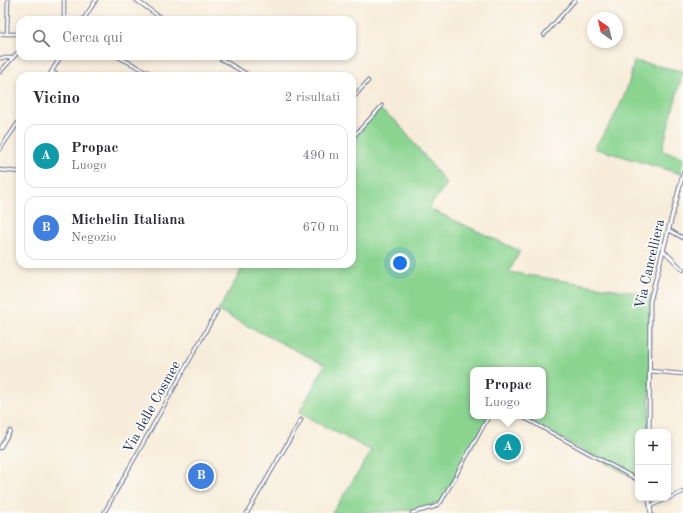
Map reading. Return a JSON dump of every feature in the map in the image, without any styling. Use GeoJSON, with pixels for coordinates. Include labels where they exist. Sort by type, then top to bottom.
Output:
{"type":"FeatureCollection","features":[{"type":"Feature","properties":{"kind":"street"},"geometry":{"type":"LineString","coordinates":[[7,34],[8,0]]}},
{"type":"Feature","properties":{"kind":"street"},"geometry":{"type":"LineString","coordinates":[[64,0],[64,16]]}},
{"type":"Feature","properties":{"kind":"street"},"geometry":{"type":"LineString","coordinates":[[86,16],[96,0]]}},
{"type":"Feature","properties":{"kind":"street"},"geometry":{"type":"LineString","coordinates":[[136,0],[158,16]]}},
{"type":"Feature","properties":{"kind":"street"},"geometry":{"type":"LineString","coordinates":[[544,35],[575,0]]}},
{"type":"Feature","properties":{"kind":"street"},"geometry":{"type":"LineString","coordinates":[[0,34],[16,34]]}},
{"type":"Feature","properties":{"kind":"street"},"geometry":{"type":"LineString","coordinates":[[0,72],[16,54]]}},
{"type":"Feature","properties":{"kind":"street"},"geometry":{"type":"LineString","coordinates":[[0,58],[12,58]]}},
{"type":"Feature","properties":{"kind":"street"},"geometry":{"type":"LineString","coordinates":[[52,72],[59,60]]}},
{"type":"Feature","properties":{"kind":"street"},"geometry":{"type":"LineString","coordinates":[[124,60],[148,72]]}},
{"type":"Feature","properties":{"kind":"street"},"geometry":{"type":"LineString","coordinates":[[223,60],[243,72]]}},
{"type":"Feature","properties":{"kind":"street"},"geometry":{"type":"LineString","coordinates":[[356,95],[368,82]]}},
{"type":"Feature","properties":{"kind":"street"},"geometry":{"type":"LineString","coordinates":[[356,133],[382,106]]}},
{"type":"Feature","properties":{"kind":"street"},"geometry":{"type":"LineString","coordinates":[[0,149],[16,126]]}},
{"type":"Feature","properties":{"kind":"street"},"geometry":{"type":"LineString","coordinates":[[0,170],[16,172]]}},
{"type":"Feature","properties":{"kind":"street","name":"Via Cancelliera"},"geometry":{"type":"LineString","coordinates":[[649,429],[650,301],[683,174]]}},
{"type":"Feature","properties":{"kind":"street"},"geometry":{"type":"LineString","coordinates":[[668,229],[683,238]]}},
{"type":"Feature","properties":{"kind":"street"},"geometry":{"type":"LineString","coordinates":[[663,250],[683,270]]}},
{"type":"Feature","properties":{"kind":"street","name":"Via delle Cosmee"},"geometry":{"type":"LineString","coordinates":[[104,513],[218,311]]}},
{"type":"Feature","properties":{"kind":"street"},"geometry":{"type":"LineString","coordinates":[[649,372],[683,374]]}},
{"type":"Feature","properties":{"kind":"street"},"geometry":{"type":"LineString","coordinates":[[412,513],[434,507],[441,502],[487,419]]}},
{"type":"Feature","properties":{"kind":"street"},"geometry":{"type":"LineString","coordinates":[[526,419],[635,478]]}},
{"type":"Feature","properties":{"kind":"street"},"geometry":{"type":"LineString","coordinates":[[247,513],[300,420]]}},
{"type":"Feature","properties":{"kind":"street"},"geometry":{"type":"LineString","coordinates":[[0,448],[10,431]]}},
{"type":"Feature","properties":{"kind":"street"},"geometry":{"type":"LineString","coordinates":[[650,506],[683,492]]}},
{"type":"Feature","properties":{"kind":"street"},"geometry":{"type":"LineString","coordinates":[[650,501],[651,513]]}},
{"type":"Feature","properties":{"kind":"green space"},"geometry":{"type":"Polygon","coordinates":[[[634,61],[683,71],[662,151],[683,157],[681,174],[594,148],[619,107],[628,85],[634,61]]]}},
{"type":"Feature","properties":{"kind":"green space"},"geometry":{"type":"Polygon","coordinates":[[[379,109],[397,122],[447,184],[428,208],[520,251],[509,272],[651,295],[649,429],[635,429],[635,478],[525,419],[546,419],[546,367],[470,367],[470,419],[487,419],[441,502],[430,506],[404,510],[332,513],[372,451],[299,413],[325,365],[218,311],[241,271],[239,268],[356,268],[356,134],[379,109]]]}},
{"type":"Feature","properties":{"kind":"place","name":"Propac"},"geometry":{"type":"Point","coordinates":[508,447]}},
{"type":"Feature","properties":{"kind":"place","name":"Michelin Italiana"},"geometry":{"type":"Point","coordinates":[201,476]}}]}
